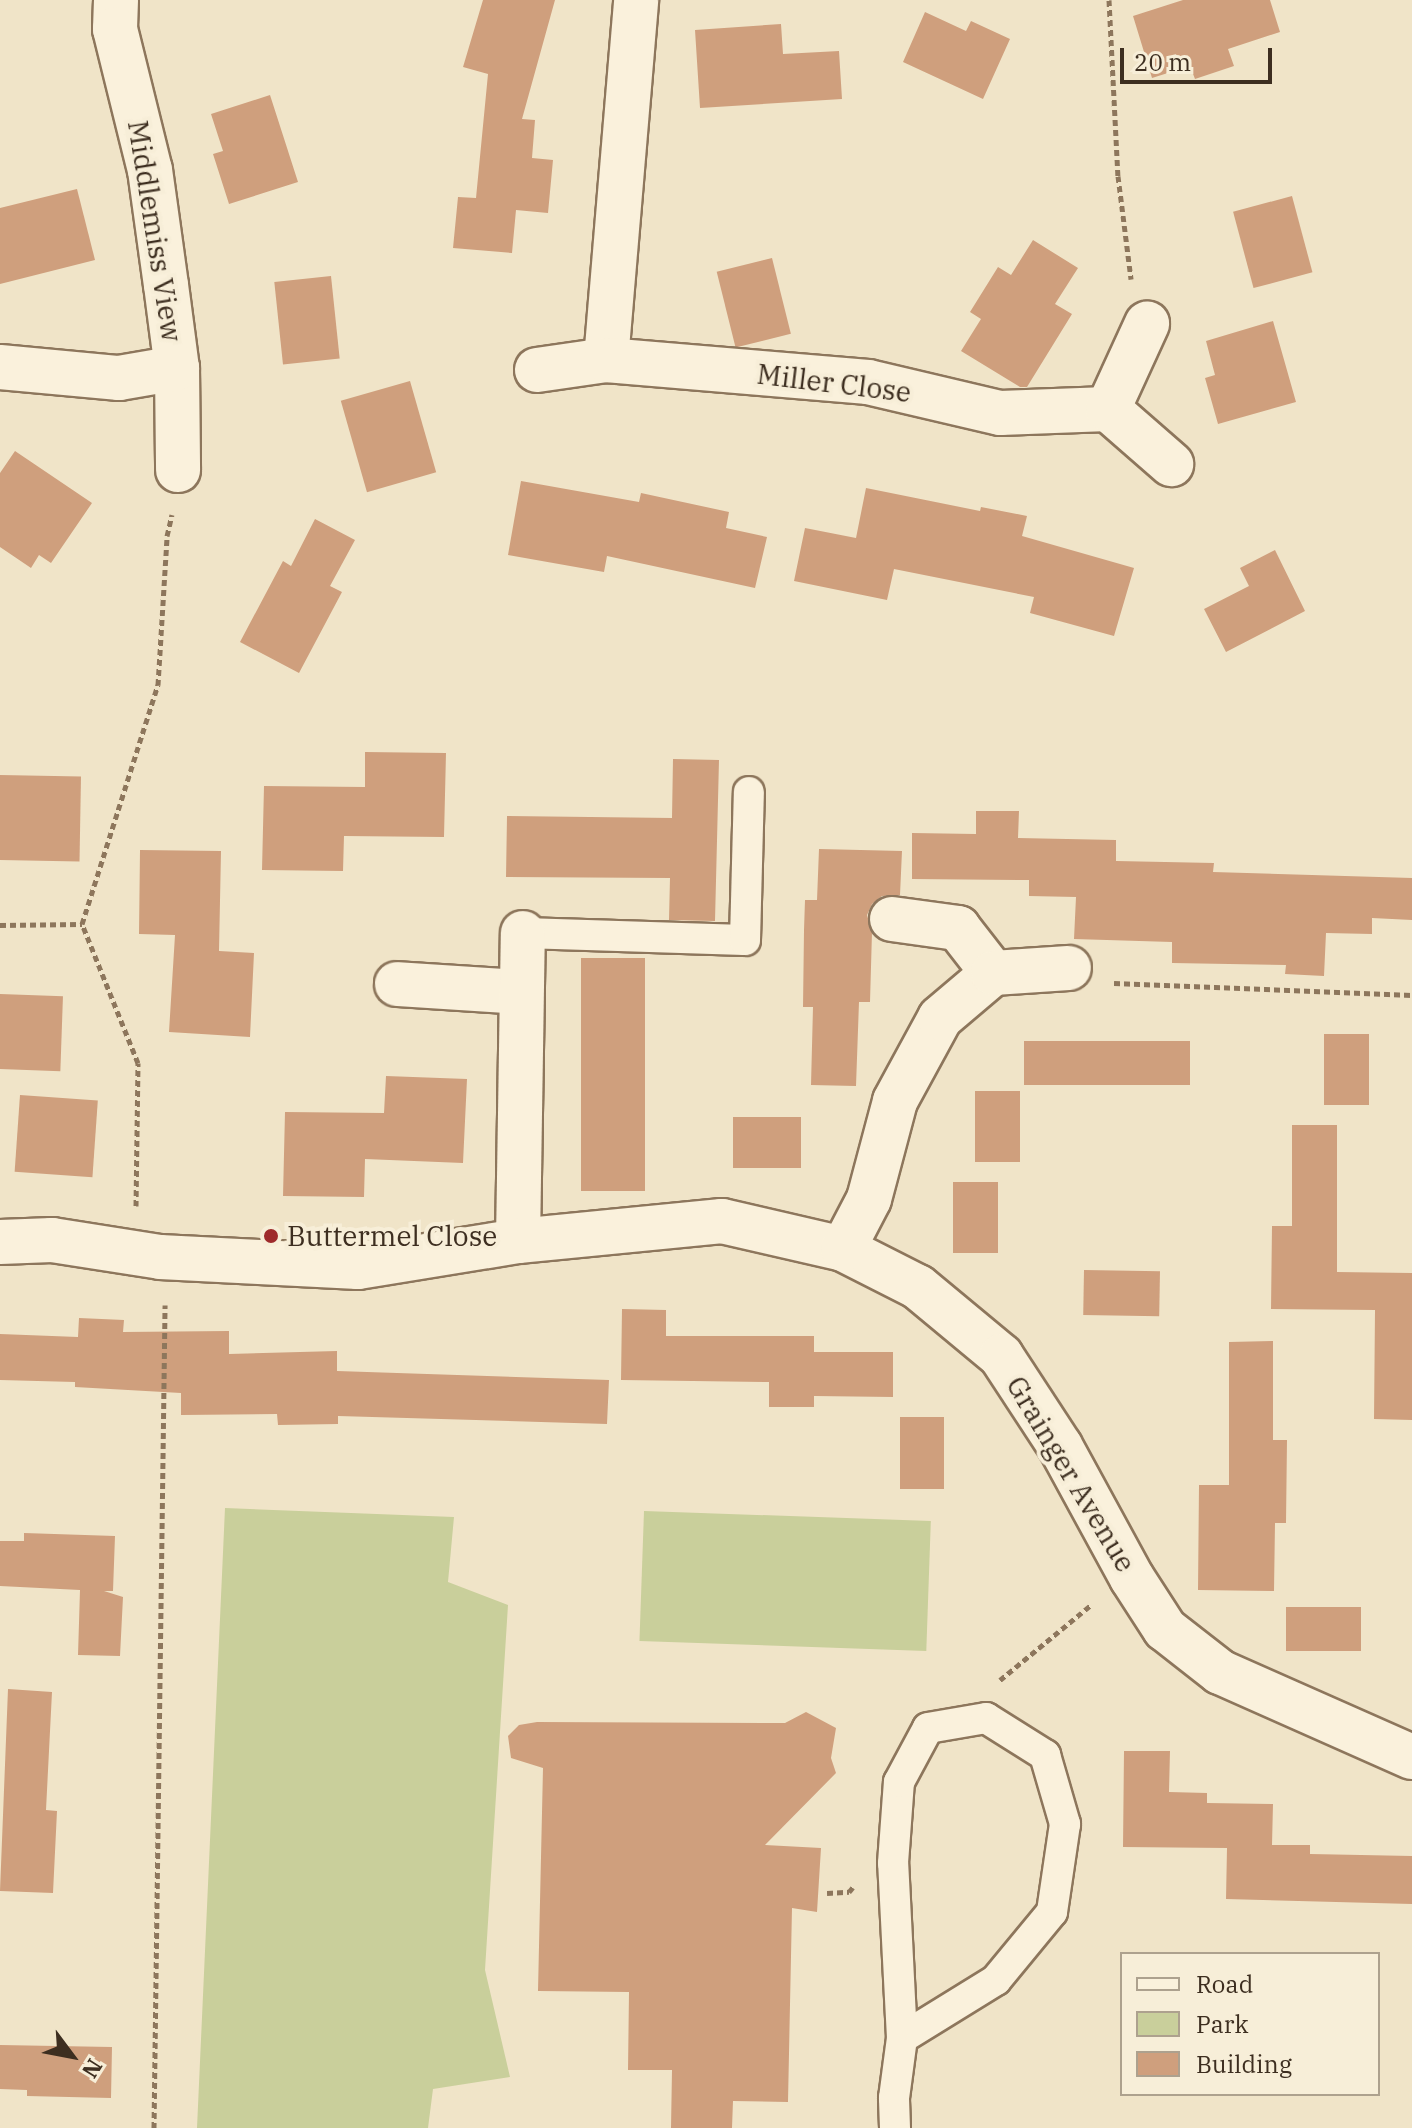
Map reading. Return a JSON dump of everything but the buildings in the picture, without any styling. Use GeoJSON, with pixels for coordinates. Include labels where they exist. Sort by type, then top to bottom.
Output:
{"type":"FeatureCollection","features":[{"type":"Feature","properties":{"kind":"street","name":"Middlemiss View"},"geometry":{"type":"LineString","coordinates":[[116,0],[115,29],[150,170],[177,368],[178,470]]}},
{"type":"Feature","properties":{"kind":"street"},"geometry":{"type":"LineString","coordinates":[[606,360],[636,0]]}},
{"type":"Feature","properties":{"kind":"street"},"geometry":{"type":"LineString","coordinates":[[1147,324],[1108,409],[1171,464]]}},
{"type":"Feature","properties":{"kind":"street","name":"Miller Close"},"geometry":{"type":"LineString","coordinates":[[537,370],[606,360],[868,382],[1000,413],[1108,409]]}},
{"type":"Feature","properties":{"kind":"street","name":"Middlemiss View"},"geometry":{"type":"LineString","coordinates":[[0,367],[119,378],[177,368]]}},
{"type":"Feature","properties":{"kind":"street"},"geometry":{"type":"LineString","coordinates":[[892,919],[958,928],[993,973]]}},
{"type":"Feature","properties":{"kind":"street"},"geometry":{"type":"LineString","coordinates":[[518,1241],[523,933]]}},
{"type":"Feature","properties":{"kind":"street"},"geometry":{"type":"LineString","coordinates":[[843,1249],[869,1199],[895,1101],[940,1018],[993,973],[1069,968]]}},
{"type":"Feature","properties":{"kind":"street"},"geometry":{"type":"LineString","coordinates":[[397,984],[520,992]]}},
{"type":"Feature","properties":{"kind":"street","name":"Grainger Avenue"},"geometry":{"type":"LineString","coordinates":[[0,1242],[52,1240],[160,1257],[358,1267],[518,1241],[722,1221],[843,1249],[918,1287],[1001,1356],[1060,1446],[1132,1578],[1165,1629],[1220,1672],[1412,1757]]}},
{"type":"Feature","properties":{"kind":"lane"},"geometry":{"type":"LineString","coordinates":[[523,933],[745,940],[749,792]]}},
{"type":"Feature","properties":{"kind":"lane"},"geometry":{"type":"LineString","coordinates":[[895,2128],[894,2098],[902,2038],[893,1863],[899,1782],[928,1728],[986,1718],[1045,1755],[1065,1824],[1052,1912],[996,1980],[902,2038]]}},
{"type":"Feature","properties":{"kind":"path"},"geometry":{"type":"LineString","coordinates":[[1109,0],[1118,176],[1134,301],[1147,324]]}},
{"type":"Feature","properties":{"kind":"path"},"geometry":{"type":"LineString","coordinates":[[0,925],[82,924]]}},
{"type":"Feature","properties":{"kind":"path"},"geometry":{"type":"LineString","coordinates":[[1069,968],[1098,982],[1412,995]]}},
{"type":"Feature","properties":{"kind":"green space"},"geometry":{"type":"Polygon","coordinates":[[[225,1508],[454,1517],[448,1582],[508,1605],[485,1970],[510,2077],[433,2089],[428,2128],[197,2128],[225,1508]]]}},
{"type":"Feature","properties":{"kind":"green space"},"geometry":{"type":"Polygon","coordinates":[[[644,1511],[931,1521],[926,1651],[639,1641],[644,1511]]]}},
{"type":"Feature","properties":{"kind":"place","name":"Buttermel Close"},"geometry":{"type":"Point","coordinates":[271,1236]}}]}
